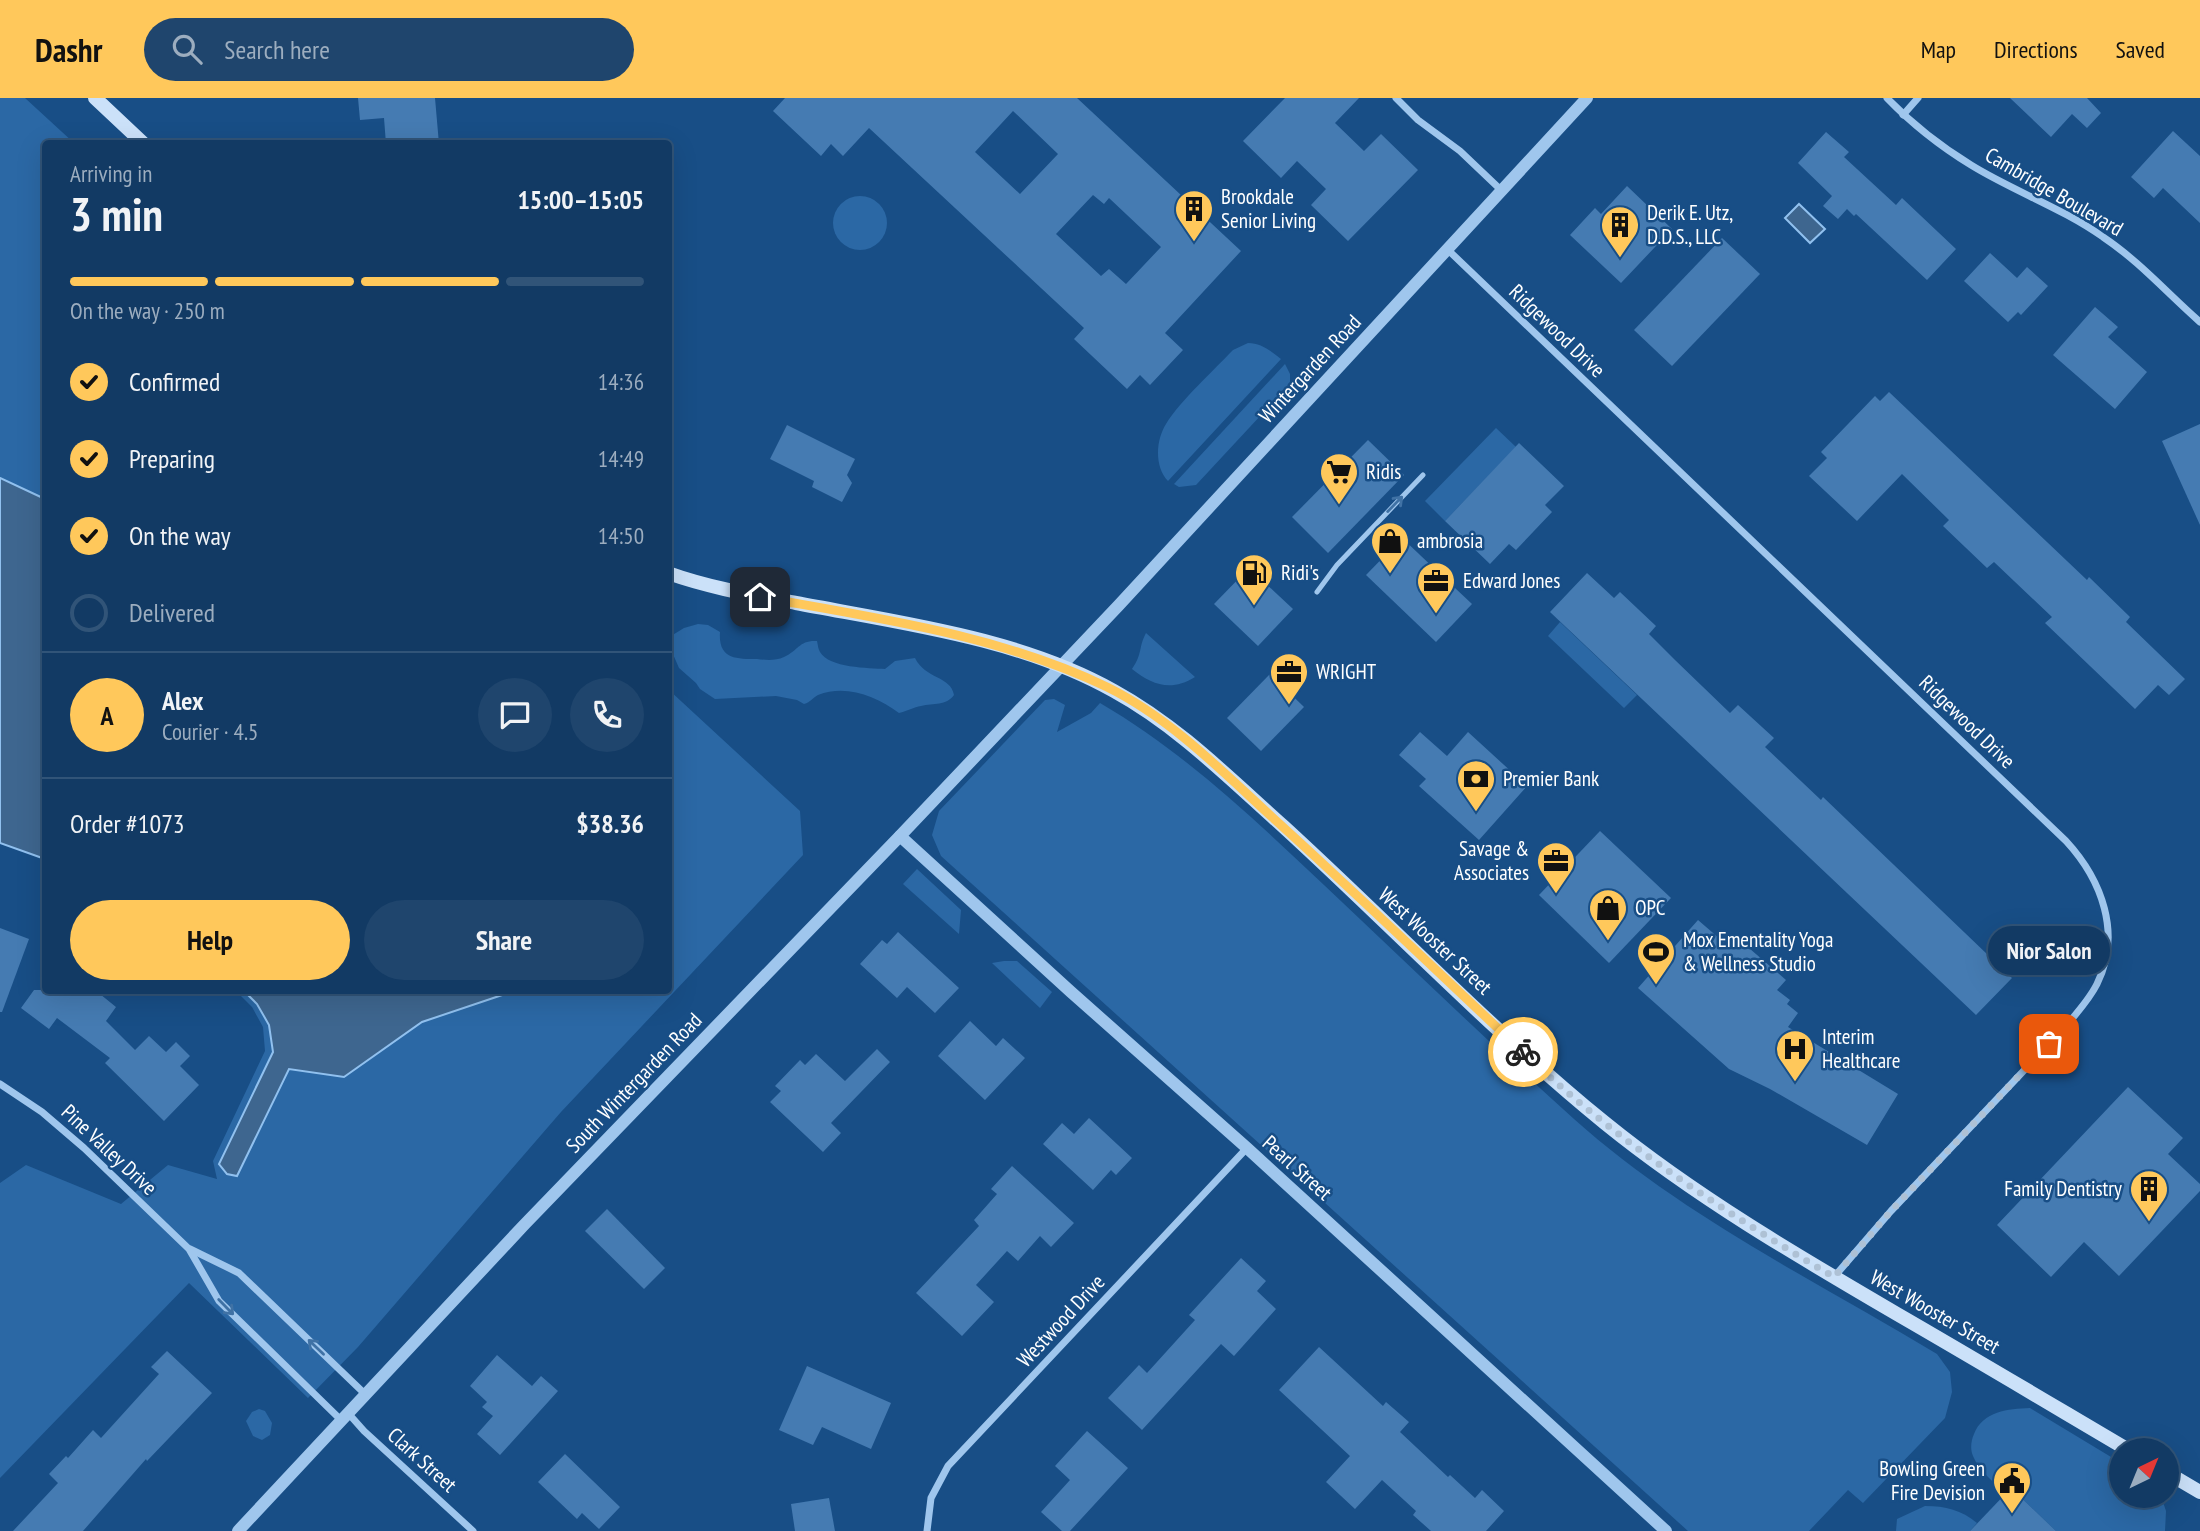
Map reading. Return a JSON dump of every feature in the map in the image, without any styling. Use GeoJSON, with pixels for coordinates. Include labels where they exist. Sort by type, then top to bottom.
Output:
{"type":"FeatureCollection","features":[{"type":"Feature","properties":{"kind":"main road"},"geometry":{"type":"LineString","coordinates":[[95,98],[140,140]]}},
{"type":"Feature","properties":{"kind":"main road","name":"West Wooster Street"},"geometry":{"type":"LineString","coordinates":[[672,574],[735,592],[914,625],[1003,647],[1060,666],[1110,688],[1147,710],[1191,743],[1541,1069],[1607,1125],[1673,1175],[1772,1240],[2109,1439]]}},
{"type":"Feature","properties":{"kind":"main road"},"geometry":{"type":"LineString","coordinates":[[2179,1480],[2200,1492]]}},
{"type":"Feature","properties":{"kind":"street"},"geometry":{"type":"LineString","coordinates":[[1396,98],[1419,120],[1460,151],[1501,190]]}},
{"type":"Feature","properties":{"kind":"street","name":"Wintergarden Road"},"geometry":{"type":"LineString","coordinates":[[1060,666],[1587,98]]}},
{"type":"Feature","properties":{"kind":"street","name":"Cambridge Boulevard"},"geometry":{"type":"LineString","coordinates":[[1887,98],[1926,135],[1971,165],[2103,236],[2132,258],[2200,322]]}},
{"type":"Feature","properties":{"kind":"street"},"geometry":{"type":"LineString","coordinates":[[1903,115],[1918,98]]}},
{"type":"Feature","properties":{"kind":"street","name":"Ridgewood Drive"},"geometry":{"type":"LineString","coordinates":[[1446,249],[2066,841],[2088,868],[2103,900],[2108,934],[2107,951],[2096,984],[2087,999],[2056,1037],[1891,1211],[1834,1277]]}},
{"type":"Feature","properties":{"kind":"street","name":"South Wintergarden Road"},"geometry":{"type":"LineString","coordinates":[[238,1531],[518,1231],[900,836],[1060,666]]}},
{"type":"Feature","properties":{"kind":"street","name":"Pearl Street"},"geometry":{"type":"LineString","coordinates":[[900,836],[1247,1148],[1666,1531]]}},
{"type":"Feature","properties":{"kind":"street","name":"Pine Valley Drive"},"geometry":{"type":"LineString","coordinates":[[0,1084],[42,1112],[84,1148],[190,1249],[219,1301],[345,1416]]}},
{"type":"Feature","properties":{"kind":"street","name":"Westwood Drive"},"geometry":{"type":"LineString","coordinates":[[927,1531],[931,1498],[948,1466],[1247,1148]]}},
{"type":"Feature","properties":{"kind":"street","name":"Pine Valley Drive"},"geometry":{"type":"LineString","coordinates":[[190,1249],[239,1273],[365,1394]]}},
{"type":"Feature","properties":{"kind":"street","name":"Clark Street"},"geometry":{"type":"LineString","coordinates":[[345,1416],[473,1531]]}},
{"type":"Feature","properties":{"kind":"lane"},"geometry":{"type":"LineString","coordinates":[[1317,592],[1337,565],[1423,475]]}},
{"type":"Feature","properties":{"kind":"shaded area"},"geometry":{"type":"Polygon","coordinates":[[[0,98],[25,98],[71,140],[42,140],[42,498],[0,478],[0,98]]]}},
{"type":"Feature","properties":{"kind":"shaded area"},"geometry":{"type":"Polygon","coordinates":[[[860,196],[879,204],[887,223],[879,242],[860,250],[841,242],[833,223],[841,204],[860,196]]]}},
{"type":"Feature","properties":{"kind":"shaded area"},"geometry":{"type":"Polygon","coordinates":[[[1799,204],[1825,229],[1810,243],[1785,218],[1799,204]]]}},
{"type":"Feature","properties":{"kind":"shaded area"},"geometry":{"type":"Polygon","coordinates":[[[1248,343],[1262,346],[1281,359],[1168,481],[1160,468],[1158,453],[1166,424],[1188,396],[1233,350],[1248,343]]]}},
{"type":"Feature","properties":{"kind":"shaded area"},"geometry":{"type":"Polygon","coordinates":[[[1285,364],[1290,374],[1290,384],[1196,485],[1179,487],[1174,484],[1285,364]]]}},
{"type":"Feature","properties":{"kind":"shaded area"},"geometry":{"type":"Polygon","coordinates":[[[1496,428],[1516,447],[1445,521],[1425,501],[1496,428]]]}},
{"type":"Feature","properties":{"kind":"shaded area"},"geometry":{"type":"Polygon","coordinates":[[[0,478],[42,498],[42,858],[0,843],[0,478]]]}},
{"type":"Feature","properties":{"kind":"shaded area"},"geometry":{"type":"Polygon","coordinates":[[[1560,622],[1637,695],[1624,708],[1548,636],[1560,622]]]}},
{"type":"Feature","properties":{"kind":"shaded area"},"geometry":{"type":"Polygon","coordinates":[[[698,624],[708,625],[720,632],[720,641],[725,652],[742,659],[777,659],[811,641],[817,641],[819,651],[825,657],[850,666],[885,669],[895,661],[915,658],[925,670],[948,684],[954,695],[943,703],[899,713],[881,701],[850,691],[818,695],[804,704],[776,696],[715,699],[700,689],[679,668],[672,652],[672,635],[698,624]]]}},
{"type":"Feature","properties":{"kind":"shaded area"},"geometry":{"type":"Polygon","coordinates":[[[1146,633],[1195,677],[1178,684],[1162,685],[1132,669],[1146,633]]]}},
{"type":"Feature","properties":{"kind":"shaded area"},"geometry":{"type":"Polygon","coordinates":[[[672,693],[800,811],[803,855],[561,1112],[358,1347],[308,1398],[189,1283],[0,1478],[0,1183],[26,1165],[121,1204],[168,1165],[217,1179],[213,1161],[265,1051],[263,1027],[252,1007],[239,994],[247,994],[257,1004],[269,1025],[273,1052],[219,1164],[289,1069],[344,1077],[422,1022],[505,994],[672,994],[672,693]]]}},
{"type":"Feature","properties":{"kind":"shaded area"},"geometry":{"type":"Polygon","coordinates":[[[1054,699],[1065,705],[1057,732],[1091,713],[1100,703],[1131,722],[1189,765],[1271,836],[1479,1032],[1615,1154],[1703,1216],[1937,1354],[1950,1372],[1952,1392],[1945,1418],[1863,1503],[1848,1490],[1809,1531],[1688,1531],[941,856],[932,835],[939,811],[1045,700],[1054,699]]]}},
{"type":"Feature","properties":{"kind":"shaded area"},"geometry":{"type":"Polygon","coordinates":[[[917,869],[961,910],[959,934],[903,884],[917,869]]]}},
{"type":"Feature","properties":{"kind":"shaded area"},"geometry":{"type":"Polygon","coordinates":[[[1017,961],[1052,992],[1040,1008],[992,963],[1017,961]]]}},
{"type":"Feature","properties":{"kind":"shaded area"},"geometry":{"type":"Polygon","coordinates":[[[247,994],[505,994],[422,1022],[344,1077],[289,1069],[237,1176],[227,1174],[219,1164],[273,1052],[269,1025],[257,1004],[247,994]]]}},
{"type":"Feature","properties":{"kind":"shaded area"},"geometry":{"type":"Polygon","coordinates":[[[2030,1408],[2109,1456],[2109,1508],[2165,1508],[2165,1531],[2056,1531],[2011,1488],[2005,1493],[1979,1467],[1971,1445],[1983,1420],[2005,1411],[2030,1408]]]}},
{"type":"Feature","properties":{"kind":"shaded area"},"geometry":{"type":"Polygon","coordinates":[[[259,1409],[265,1411],[272,1423],[270,1435],[262,1440],[253,1436],[246,1421],[252,1412],[259,1409]]]}},
{"type":"Feature","properties":{"kind":"shaded area"},"geometry":{"type":"Polygon","coordinates":[[[1925,1506],[1953,1510],[1977,1523],[1970,1531],[1896,1531],[1897,1519],[1925,1506]]]}},
{"type":"Feature","properties":{"kind":"building"},"geometry":{"type":"Polygon","coordinates":[[[358,98],[435,98],[439,140],[386,140],[384,118],[360,120],[358,98]]]}},
{"type":"Feature","properties":{"kind":"building","name":"Brookdale Senior Living"},"geometry":{"type":"Polygon","coordinates":[[[785,98],[1077,98],[1241,251],[1165,333],[1183,350],[1150,385],[1140,375],[1127,389],[1074,339],[1084,328],[869,128],[843,156],[831,144],[821,156],[773,111],[785,98]],[[1013,111],[975,152],[1020,194],[1058,154],[1013,111]],[[1093,195],[1056,234],[1101,276],[1109,269],[1126,284],[1161,247],[1109,198],[1104,204],[1093,195]]]}},
{"type":"Feature","properties":{"kind":"building"},"geometry":{"type":"Polygon","coordinates":[[[1285,98],[1359,98],[1335,123],[1364,151],[1381,134],[1418,170],[1348,241],[1311,205],[1326,189],[1297,161],[1281,178],[1243,141],[1285,98]]]}},
{"type":"Feature","properties":{"kind":"building"},"geometry":{"type":"Polygon","coordinates":[[[2010,98],[2087,98],[2101,113],[2087,128],[2072,114],[2051,137],[2010,98]]]}},
{"type":"Feature","properties":{"kind":"building"},"geometry":{"type":"Polygon","coordinates":[[[2173,131],[2200,156],[2200,223],[2163,188],[2154,198],[2131,177],[2173,131]]]}},
{"type":"Feature","properties":{"kind":"building"},"geometry":{"type":"Polygon","coordinates":[[[1826,132],[1849,152],[1844,157],[1896,205],[1902,198],[1956,249],[1927,280],[1856,214],[1854,216],[1847,209],[1838,219],[1823,206],[1832,196],[1798,163],[1826,132]]]}},
{"type":"Feature","properties":{"kind":"building","name":"Derik E. Utz, D.D.S., LLC"},"geometry":{"type":"Polygon","coordinates":[[[1627,186],[1672,229],[1621,283],[1570,235],[1595,208],[1601,214],[1627,186]]]}},
{"type":"Feature","properties":{"kind":"building"},"geometry":{"type":"Polygon","coordinates":[[[1722,238],[1760,274],[1672,366],[1634,330],[1722,238]]]}},
{"type":"Feature","properties":{"kind":"building"},"geometry":{"type":"Polygon","coordinates":[[[1990,253],[2017,278],[2027,267],[2048,286],[2021,315],[2018,312],[2008,322],[1964,281],[1990,253]]]}},
{"type":"Feature","properties":{"kind":"building"},"geometry":{"type":"Polygon","coordinates":[[[2095,307],[2118,327],[2108,337],[2147,372],[2115,409],[2053,355],[2095,307]]]}},
{"type":"Feature","properties":{"kind":"building"},"geometry":{"type":"Polygon","coordinates":[[[1889,392],[2087,580],[2089,577],[2130,617],[2126,622],[2185,679],[2169,695],[2158,685],[2135,709],[2045,623],[2052,617],[1994,562],[1987,568],[1943,526],[1949,520],[1902,474],[1857,521],[1809,476],[1827,458],[1821,452],[1875,396],[1880,401],[1889,392]]]}},
{"type":"Feature","properties":{"kind":"building"},"geometry":{"type":"Polygon","coordinates":[[[2200,424],[2200,525],[2162,441],[2200,424]]]}},
{"type":"Feature","properties":{"kind":"building"},"geometry":{"type":"Polygon","coordinates":[[[787,425],[855,459],[847,475],[852,483],[842,502],[812,487],[814,481],[770,459],[787,425]]]}},
{"type":"Feature","properties":{"kind":"building","name":"Ridis"},"geometry":{"type":"Polygon","coordinates":[[[1368,440],[1404,475],[1328,553],[1292,517],[1368,440]]]}},
{"type":"Feature","properties":{"kind":"building"},"geometry":{"type":"Polygon","coordinates":[[[1519,443],[1564,486],[1545,505],[1552,512],[1516,550],[1509,544],[1490,564],[1445,521],[1519,443]]]}},
{"type":"Feature","properties":{"kind":"building"},"geometry":{"type":"Polygon","coordinates":[[[1402,538],[1472,604],[1436,642],[1366,575],[1402,538]]]}},
{"type":"Feature","properties":{"kind":"building","name":"Ridi's"},"geometry":{"type":"Polygon","coordinates":[[[1249,568],[1293,609],[1258,646],[1214,604],[1249,568]]]}},
{"type":"Feature","properties":{"kind":"building"},"geometry":{"type":"Polygon","coordinates":[[[1587,573],[1614,598],[1620,592],[1656,626],[1649,634],[1730,713],[1738,705],[1774,738],[1765,747],[1821,800],[1823,797],[2012,978],[1976,1015],[1550,612],[1587,573]]]}},
{"type":"Feature","properties":{"kind":"building"},"geometry":{"type":"Polygon","coordinates":[[[1270,674],[1304,707],[1261,751],[1227,718],[1270,674]]]}},
{"type":"Feature","properties":{"kind":"building","name":"Premier Bank"},"geometry":{"type":"Polygon","coordinates":[[[1420,732],[1447,756],[1468,732],[1527,786],[1479,840],[1419,786],[1426,779],[1399,755],[1420,732]]]}},
{"type":"Feature","properties":{"kind":"building"},"geometry":{"type":"Polygon","coordinates":[[[1600,831],[1671,898],[1609,963],[1539,895],[1600,831]]]}},
{"type":"Feature","properties":{"kind":"building"},"geometry":{"type":"Polygon","coordinates":[[[1698,920],[1727,945],[1735,936],[1786,980],[1777,990],[1790,1000],[1787,1004],[1798,1013],[1788,1027],[1898,1094],[1867,1145],[1770,1089],[1729,1069],[1638,988],[1698,920]]]}},
{"type":"Feature","properties":{"kind":"building"},"geometry":{"type":"Polygon","coordinates":[[[0,928],[29,939],[2,1012],[0,1012],[0,928]]]}},
{"type":"Feature","properties":{"kind":"building"},"geometry":{"type":"Polygon","coordinates":[[[898,932],[959,988],[935,1013],[907,987],[897,998],[860,964],[882,940],[887,944],[898,932]]]}},
{"type":"Feature","properties":{"kind":"building"},"geometry":{"type":"Polygon","coordinates":[[[34,990],[42,990],[42,994],[100,994],[116,1007],[106,1021],[135,1050],[149,1036],[166,1052],[176,1042],[190,1056],[180,1066],[199,1085],[164,1121],[105,1063],[110,1058],[57,1018],[49,1029],[21,1008],[34,990]]]}},
{"type":"Feature","properties":{"kind":"building"},"geometry":{"type":"Polygon","coordinates":[[[970,1021],[996,1046],[1003,1038],[1025,1058],[985,1100],[938,1056],[970,1021]]]}},
{"type":"Feature","properties":{"kind":"building"},"geometry":{"type":"Polygon","coordinates":[[[877,1049],[890,1062],[831,1123],[841,1133],[823,1152],[770,1102],[781,1091],[775,1086],[800,1060],[805,1065],[816,1054],[845,1081],[877,1049]]]}},
{"type":"Feature","properties":{"kind":"building"},"geometry":{"type":"Polygon","coordinates":[[[2128,1087],[2183,1138],[2168,1154],[2200,1184],[2200,1191],[2119,1276],[2084,1242],[2051,1277],[1997,1225],[2128,1087]]]}},
{"type":"Feature","properties":{"kind":"building"},"geometry":{"type":"Polygon","coordinates":[[[1089,1118],[1132,1158],[1116,1175],[1111,1170],[1093,1190],[1043,1144],[1062,1123],[1074,1134],[1089,1118]]]}},
{"type":"Feature","properties":{"kind":"building"},"geometry":{"type":"Polygon","coordinates":[[[1012,1166],[1074,1223],[1051,1247],[1040,1236],[1018,1261],[1007,1251],[976,1285],[994,1302],[962,1336],[916,1293],[979,1226],[974,1220],[997,1194],[991,1189],[1012,1166]]]}},
{"type":"Feature","properties":{"kind":"building"},"geometry":{"type":"Polygon","coordinates":[[[607,1209],[665,1268],[644,1289],[585,1231],[607,1209]]]}},
{"type":"Feature","properties":{"kind":"building"},"geometry":{"type":"Polygon","coordinates":[[[1241,1258],[1266,1281],[1257,1291],[1276,1309],[1234,1356],[1221,1344],[1142,1430],[1108,1398],[1139,1365],[1147,1373],[1195,1320],[1189,1315],[1241,1258]]]}},
{"type":"Feature","properties":{"kind":"building"},"geometry":{"type":"Polygon","coordinates":[[[1319,1347],[1383,1406],[1386,1402],[1409,1422],[1400,1432],[1448,1477],[1450,1475],[1475,1498],[1482,1490],[1504,1511],[1486,1531],[1431,1531],[1413,1515],[1416,1511],[1382,1480],[1355,1509],[1326,1482],[1350,1456],[1279,1390],[1319,1347]]]}},
{"type":"Feature","properties":{"kind":"building"},"geometry":{"type":"Polygon","coordinates":[[[167,1351],[212,1393],[147,1461],[146,1459],[83,1531],[13,1531],[58,1483],[49,1474],[66,1456],[68,1458],[93,1430],[101,1438],[159,1374],[151,1367],[167,1351]]]}},
{"type":"Feature","properties":{"kind":"building"},"geometry":{"type":"Polygon","coordinates":[[[497,1355],[532,1386],[541,1376],[558,1391],[500,1455],[477,1434],[493,1416],[482,1407],[487,1402],[470,1386],[497,1355]]]}},
{"type":"Feature","properties":{"kind":"building"},"geometry":{"type":"Polygon","coordinates":[[[807,1366],[891,1403],[871,1449],[822,1427],[813,1445],[779,1430],[807,1366]]]}},
{"type":"Feature","properties":{"kind":"building"},"geometry":{"type":"Polygon","coordinates":[[[1087,1431],[1128,1468],[1070,1531],[1062,1531],[1041,1512],[1070,1480],[1055,1466],[1087,1431]]]}},
{"type":"Feature","properties":{"kind":"building"},"geometry":{"type":"Polygon","coordinates":[[[565,1454],[620,1507],[599,1529],[582,1513],[577,1519],[538,1482],[565,1454]]]}},
{"type":"Feature","properties":{"kind":"building","name":"Bowling Green Fire Devision"},"geometry":{"type":"Polygon","coordinates":[[[2011,1488],[2056,1531],[1970,1531],[2011,1488]]]}},
{"type":"Feature","properties":{"kind":"building"},"geometry":{"type":"Polygon","coordinates":[[[829,1498],[835,1531],[795,1531],[791,1504],[829,1498]]]}},
{"type":"Feature","properties":{"kind":"way so far"},"geometry":{"type":"LineString","coordinates":[[1523,1052],[1607,1125],[1673,1175],[1834,1277],[1891,1211],[2049,1044]]}},
{"type":"Feature","properties":{"kind":"place","name":"Brookdale Senior Living"},"geometry":{"type":"Point","coordinates":[1194,243]}},
{"type":"Feature","properties":{"kind":"place","name":"Derik E. Utz, D.D.S., LLC"},"geometry":{"type":"Point","coordinates":[1620,259]}},
{"type":"Feature","properties":{"kind":"place","name":"Ridis"},"geometry":{"type":"Point","coordinates":[1339,506]}},
{"type":"Feature","properties":{"kind":"place","name":"ambrosia"},"geometry":{"type":"Point","coordinates":[1390,575]}},
{"type":"Feature","properties":{"kind":"place","name":"Ridi's"},"geometry":{"type":"Point","coordinates":[1254,607]}},
{"type":"Feature","properties":{"kind":"place","name":"Edward Jones"},"geometry":{"type":"Point","coordinates":[1436,615]}},
{"type":"Feature","properties":{"kind":"place","name":"WRIGHT"},"geometry":{"type":"Point","coordinates":[1289,706]}},
{"type":"Feature","properties":{"kind":"place","name":"Premier Bank"},"geometry":{"type":"Point","coordinates":[1476,813]}},
{"type":"Feature","properties":{"kind":"place","name":"Savage & Associates"},"geometry":{"type":"Point","coordinates":[1556,895]}},
{"type":"Feature","properties":{"kind":"place","name":"OPC"},"geometry":{"type":"Point","coordinates":[1608,942]}},
{"type":"Feature","properties":{"kind":"place","name":"Mox Ementality Yoga & Wellness Studio"},"geometry":{"type":"Point","coordinates":[1656,986]}},
{"type":"Feature","properties":{"kind":"place","name":"Nior Salon"},"geometry":{"type":"Point","coordinates":[2049,1044]}},
{"type":"Feature","properties":{"kind":"place","name":"Interim Healthcare"},"geometry":{"type":"Point","coordinates":[1795,1083]}},
{"type":"Feature","properties":{"kind":"place","name":"Family Dentistry"},"geometry":{"type":"Point","coordinates":[2149,1223]}},
{"type":"Feature","properties":{"kind":"place","name":"Bowling Green Fire Devision"},"geometry":{"type":"Point","coordinates":[2012,1515]}},
{"type":"Feature","properties":{"kind":"route"},"geometry":{"type":"LineString","coordinates":[[760,597],[914,625],[1003,647],[1060,666],[1110,688],[1147,710],[1191,743],[1523,1052]]}}]}
